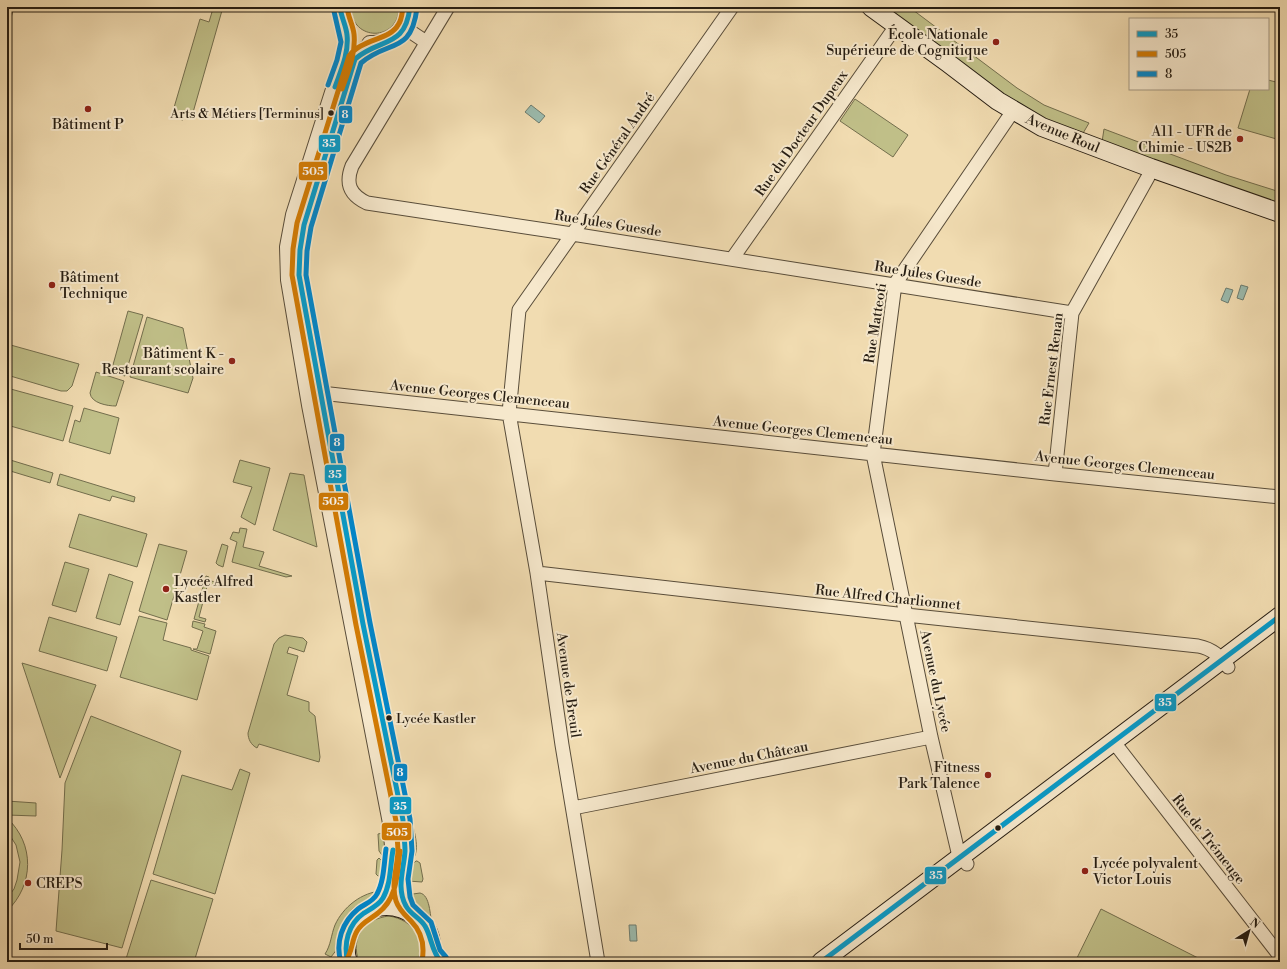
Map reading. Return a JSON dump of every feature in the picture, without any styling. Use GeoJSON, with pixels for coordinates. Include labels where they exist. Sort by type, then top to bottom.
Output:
{"type":"FeatureCollection","features":[{"type":"Feature","properties":{"kind":"main road","name":"Avenue Roul"},"geometry":{"type":"LineString","coordinates":[[871,7],[1013,111],[1042,127],[1151,168],[1280,213]]}},
{"type":"Feature","properties":{"kind":"main road"},"geometry":{"type":"LineString","coordinates":[[1225,664],[1280,616]]}},
{"type":"Feature","properties":{"kind":"main road"},"geometry":{"type":"LineString","coordinates":[[821,962],[964,860],[1225,664],[1280,629]]}},
{"type":"Feature","properties":{"kind":"main road"},"geometry":{"type":"LineString","coordinates":[[837,962],[964,860]]}},
{"type":"Feature","properties":{"kind":"main road"},"geometry":{"type":"LineString","coordinates":[[342,958],[346,940],[352,926],[361,915],[374,908],[393,906],[411,912],[418,918],[428,934],[430,955],[436,957],[441,962]]}},
{"type":"Feature","properties":{"kind":"street"},"geometry":{"type":"LineString","coordinates":[[340,7],[347,38],[345,55],[312,178],[304,225],[288,247],[289,280],[310,405],[358,625],[403,820],[405,849],[401,888],[405,906],[411,912]]}},
{"type":"Feature","properties":{"kind":"street"},"geometry":{"type":"LineString","coordinates":[[312,178],[355,59],[364,50],[390,42],[399,36],[410,18],[410,7]]}},
{"type":"Feature","properties":{"kind":"street","name":"Rue Jules Guesde"},"geometry":{"type":"LineString","coordinates":[[448,7],[352,166],[348,175],[348,180],[353,194],[360,200],[367,203],[895,284],[1072,313]]}},
{"type":"Feature","properties":{"kind":"street","name":"Rue Général André"},"geometry":{"type":"LineString","coordinates":[[509,414],[519,310],[732,7]]}},
{"type":"Feature","properties":{"kind":"street"},"geometry":{"type":"LineString","coordinates":[[343,23],[349,33],[358,40],[368,44],[380,44]]}},
{"type":"Feature","properties":{"kind":"street","name":"Rue du Docteur Dupeux"},"geometry":{"type":"LineString","coordinates":[[732,259],[896,26]]}},
{"type":"Feature","properties":{"kind":"street"},"geometry":{"type":"LineString","coordinates":[[405,28],[426,42]]}},
{"type":"Feature","properties":{"kind":"street","name":"Rue Matteoti"},"geometry":{"type":"LineString","coordinates":[[873,454],[895,284],[1013,111]]}},
{"type":"Feature","properties":{"kind":"street","name":"Rue Ernest Renan"},"geometry":{"type":"LineString","coordinates":[[1055,474],[1072,313],[1148,177],[1151,168]]}},
{"type":"Feature","properties":{"kind":"street"},"geometry":{"type":"LineString","coordinates":[[296,238],[299,275],[305,312],[322,395],[391,823],[393,846],[388,886],[384,897],[374,908]]}},
{"type":"Feature","properties":{"kind":"street","name":"Avenue Georges Clemenceau"},"geometry":{"type":"LineString","coordinates":[[322,395],[330,394],[1055,474],[1280,497]]}},
{"type":"Feature","properties":{"kind":"street","name":"Avenue de Breuil"},"geometry":{"type":"LineString","coordinates":[[509,414],[537,573],[561,737],[598,962]]}},
{"type":"Feature","properties":{"kind":"street","name":"Avenue du Lycée"},"geometry":{"type":"LineString","coordinates":[[873,454],[932,737],[957,847],[964,860]]}},
{"type":"Feature","properties":{"kind":"street","name":"Rue Alfred Charlionnet"},"geometry":{"type":"LineString","coordinates":[[537,573],[906,615],[1198,646],[1208,648],[1216,653],[1225,664]]}},
{"type":"Feature","properties":{"kind":"street","name":"Avenue du Château"},"geometry":{"type":"LineString","coordinates":[[573,808],[932,737]]}},
{"type":"Feature","properties":{"kind":"street","name":"Rue de Trémeuge"},"geometry":{"type":"LineString","coordinates":[[1116,745],[1280,956]]}},
{"type":"Feature","properties":{"kind":"shaded area"},"geometry":{"type":"Polygon","coordinates":[[[7,7],[14,7],[7,32],[7,7]]]}},
{"type":"Feature","properties":{"kind":"shaded area"},"geometry":{"type":"Polygon","coordinates":[[[203,7],[223,7],[192,116],[190,111],[181,116],[183,120],[174,118],[172,115],[200,19],[209,22],[212,12],[203,9],[203,7]]]}},
{"type":"Feature","properties":{"kind":"shaded area"},"geometry":{"type":"Polygon","coordinates":[[[351,7],[399,7],[397,18],[392,27],[384,32],[375,33],[366,32],[358,27],[353,18],[351,7]]]}},
{"type":"Feature","properties":{"kind":"shaded area"},"geometry":{"type":"Polygon","coordinates":[[[889,7],[909,7],[1017,88],[1044,105],[1089,123],[1082,135],[1034,117],[886,11],[889,7]]]}},
{"type":"Feature","properties":{"kind":"shaded area"},"geometry":{"type":"Polygon","coordinates":[[[1269,80],[1280,83],[1280,140],[1238,128],[1250,90],[1269,90],[1269,80]]]}},
{"type":"Feature","properties":{"kind":"shaded area"},"geometry":{"type":"Polygon","coordinates":[[[855,99],[908,135],[893,157],[840,121],[855,99]]]}},
{"type":"Feature","properties":{"kind":"shaded area"},"geometry":{"type":"Polygon","coordinates":[[[531,105],[545,116],[539,123],[525,112],[531,105]]]}},
{"type":"Feature","properties":{"kind":"shaded area"},"geometry":{"type":"Polygon","coordinates":[[[1104,129],[1226,175],[1280,192],[1280,207],[1102,142],[1104,129]]]}},
{"type":"Feature","properties":{"kind":"shaded area"},"geometry":{"type":"Polygon","coordinates":[[[1241,285],[1248,287],[1243,300],[1237,298],[1241,285]]]}},
{"type":"Feature","properties":{"kind":"shaded area"},"geometry":{"type":"Polygon","coordinates":[[[1226,288],[1233,290],[1228,303],[1221,300],[1226,288]]]}},
{"type":"Feature","properties":{"kind":"shaded area"},"geometry":{"type":"Polygon","coordinates":[[[128,311],[143,315],[125,376],[111,372],[128,311]]]}},
{"type":"Feature","properties":{"kind":"shaded area"},"geometry":{"type":"Polygon","coordinates":[[[147,317],[183,328],[193,378],[188,393],[130,377],[147,317]]]}},
{"type":"Feature","properties":{"kind":"shaded area"},"geometry":{"type":"Polygon","coordinates":[[[7,344],[79,364],[72,386],[67,391],[61,391],[7,375],[7,344]]]}},
{"type":"Feature","properties":{"kind":"shaded area"},"geometry":{"type":"Polygon","coordinates":[[[96,372],[124,381],[116,406],[96,402],[91,396],[90,393],[96,372]]]}},
{"type":"Feature","properties":{"kind":"shaded area"},"geometry":{"type":"Polygon","coordinates":[[[7,388],[73,406],[63,441],[7,425],[7,388]]]}},
{"type":"Feature","properties":{"kind":"shaded area"},"geometry":{"type":"Polygon","coordinates":[[[84,408],[119,418],[110,454],[69,442],[75,420],[80,422],[84,408]]]}},
{"type":"Feature","properties":{"kind":"shaded area"},"geometry":{"type":"Polygon","coordinates":[[[7,459],[53,473],[50,483],[7,470],[7,459]]]}},
{"type":"Feature","properties":{"kind":"shaded area"},"geometry":{"type":"Polygon","coordinates":[[[240,460],[270,468],[255,525],[241,517],[252,487],[233,482],[240,460]]]}},
{"type":"Feature","properties":{"kind":"shaded area"},"geometry":{"type":"Polygon","coordinates":[[[290,473],[304,475],[317,547],[273,530],[290,473]]]}},
{"type":"Feature","properties":{"kind":"shaded area"},"geometry":{"type":"Polygon","coordinates":[[[60,474],[135,497],[134,502],[112,496],[110,501],[57,485],[60,474]]]}},
{"type":"Feature","properties":{"kind":"shaded area"},"geometry":{"type":"Polygon","coordinates":[[[79,514],[147,534],[137,567],[69,547],[79,514]]]}},
{"type":"Feature","properties":{"kind":"shaded area"},"geometry":{"type":"Polygon","coordinates":[[[240,528],[247,529],[243,547],[264,552],[259,566],[292,576],[286,577],[232,562],[237,542],[230,539],[233,532],[239,533],[240,528]]]}},
{"type":"Feature","properties":{"kind":"shaded area"},"geometry":{"type":"Polygon","coordinates":[[[159,544],[187,551],[167,620],[139,611],[159,544]]]}},
{"type":"Feature","properties":{"kind":"shaded area"},"geometry":{"type":"Polygon","coordinates":[[[222,544],[228,546],[223,567],[216,563],[222,544]]]}},
{"type":"Feature","properties":{"kind":"shaded area"},"geometry":{"type":"Polygon","coordinates":[[[65,562],[89,569],[76,612],[52,605],[65,562]]]}},
{"type":"Feature","properties":{"kind":"shaded area"},"geometry":{"type":"Polygon","coordinates":[[[109,574],[133,582],[120,625],[96,618],[109,574]]]}},
{"type":"Feature","properties":{"kind":"shaded area"},"geometry":{"type":"Polygon","coordinates":[[[206,576],[209,577],[208,580],[218,583],[217,586],[208,583],[199,617],[206,619],[205,622],[194,619],[206,576]]]}},
{"type":"Feature","properties":{"kind":"shaded area"},"geometry":{"type":"Polygon","coordinates":[[[139,616],[167,623],[163,640],[191,648],[191,650],[209,656],[197,700],[120,677],[139,616]]]}},
{"type":"Feature","properties":{"kind":"shaded area"},"geometry":{"type":"Polygon","coordinates":[[[49,617],[117,637],[107,671],[39,651],[49,617]]]}},
{"type":"Feature","properties":{"kind":"shaded area"},"geometry":{"type":"Polygon","coordinates":[[[193,621],[205,624],[204,627],[216,631],[210,654],[193,649],[197,649],[203,631],[192,627],[193,621]]]}},
{"type":"Feature","properties":{"kind":"shaded area"},"geometry":{"type":"Polygon","coordinates":[[[285,635],[303,638],[307,642],[304,652],[289,647],[287,653],[298,656],[287,695],[309,702],[309,711],[315,716],[320,757],[319,762],[259,744],[257,748],[250,742],[248,733],[274,644],[279,638],[285,635]]]}},
{"type":"Feature","properties":{"kind":"shaded area"},"geometry":{"type":"Polygon","coordinates":[[[22,663],[96,685],[60,778],[22,663]]]}},
{"type":"Feature","properties":{"kind":"shaded area"},"geometry":{"type":"Polygon","coordinates":[[[91,716],[181,751],[122,948],[56,931],[65,783],[91,716]]]}},
{"type":"Feature","properties":{"kind":"shaded area"},"geometry":{"type":"Polygon","coordinates":[[[240,769],[250,773],[215,894],[153,874],[182,775],[232,790],[240,769]]]}},
{"type":"Feature","properties":{"kind":"shaded area"},"geometry":{"type":"Polygon","coordinates":[[[7,801],[36,803],[36,816],[7,815],[7,801]]]}},
{"type":"Feature","properties":{"kind":"shaded area"},"geometry":{"type":"Polygon","coordinates":[[[7,818],[16,828],[23,840],[28,864],[22,889],[16,901],[7,911],[7,898],[14,889],[20,862],[16,845],[7,831],[7,818]]]}},
{"type":"Feature","properties":{"kind":"shaded area"},"geometry":{"type":"Polygon","coordinates":[[[411,818],[416,842],[416,853],[410,863],[406,819],[411,818]]]}},
{"type":"Feature","properties":{"kind":"shaded area"},"geometry":{"type":"Polygon","coordinates":[[[387,832],[385,859],[379,851],[378,834],[387,832]]]}},
{"type":"Feature","properties":{"kind":"shaded area"},"geometry":{"type":"Polygon","coordinates":[[[379,858],[385,864],[383,877],[376,874],[377,860],[379,858]]]}},
{"type":"Feature","properties":{"kind":"shaded area"},"geometry":{"type":"Polygon","coordinates":[[[416,861],[420,863],[423,879],[422,882],[408,881],[407,869],[416,861]]]}},
{"type":"Feature","properties":{"kind":"shaded area"},"geometry":{"type":"Polygon","coordinates":[[[151,880],[213,899],[194,962],[125,962],[151,880]]]}},
{"type":"Feature","properties":{"kind":"shaded area"},"geometry":{"type":"Polygon","coordinates":[[[382,891],[331,957],[325,954],[329,947],[338,918],[343,912],[360,897],[382,891]]]}},
{"type":"Feature","properties":{"kind":"shaded area"},"geometry":{"type":"Polygon","coordinates":[[[420,893],[426,897],[428,901],[432,925],[406,895],[420,893]]]}},
{"type":"Feature","properties":{"kind":"shaded area"},"geometry":{"type":"Polygon","coordinates":[[[1101,909],[1206,962],[1075,962],[1101,909]]]}},
{"type":"Feature","properties":{"kind":"shaded area"},"geometry":{"type":"Polygon","coordinates":[[[389,916],[398,918],[405,922],[416,932],[419,938],[420,946],[420,954],[417,962],[359,962],[356,945],[361,931],[372,921],[389,916]]]}},
{"type":"Feature","properties":{"kind":"shaded area"},"geometry":{"type":"Polygon","coordinates":[[[629,925],[636,925],[637,941],[630,941],[629,925]]]}},
{"type":"Feature","properties":{"kind":"transit line","name":"8"},"geometry":{"type":"LineString","coordinates":[[328,85],[337,60],[341,42],[333,7]]}},
{"type":"Feature","properties":{"kind":"transit line","name":"35"},"geometry":{"type":"LineString","coordinates":[[335,87],[347,48],[346,31],[340,7]]}},
{"type":"Feature","properties":{"kind":"transit line","name":"505"},"geometry":{"type":"LineString","coordinates":[[342,89],[354,49],[353,31],[347,7]]}},
{"type":"Feature","properties":{"kind":"transit line","name":"505"},"geometry":{"type":"LineString","coordinates":[[403,7],[402,16],[394,30],[389,34],[354,50],[349,56],[297,223],[293,249],[292,275],[356,625],[396,821],[398,852],[394,883],[396,901],[402,912],[415,925],[420,934],[423,944],[422,961]]}},
{"type":"Feature","properties":{"kind":"transit line","name":"35"},"geometry":{"type":"LineString","coordinates":[[410,7],[403,30],[397,36],[365,52],[355,59],[304,225],[300,250],[299,275],[363,624],[403,820],[405,851],[401,878],[401,892],[408,909],[425,926],[435,953],[441,962]]}},
{"type":"Feature","properties":{"kind":"transit line","name":"8"},"geometry":{"type":"LineString","coordinates":[[417,8],[410,33],[404,40],[371,56],[361,63],[311,227],[307,251],[306,275],[370,623],[410,819],[412,851],[408,879],[410,897],[413,905],[431,922],[440,950],[446,957]]}},
{"type":"Feature","properties":{"kind":"transit line","name":"35"},"geometry":{"type":"LineString","coordinates":[[821,962],[1280,616]]}},
{"type":"Feature","properties":{"kind":"transit line","name":"8"},"geometry":{"type":"LineString","coordinates":[[341,962],[339,955],[341,933],[352,914],[360,907],[368,903],[377,894],[382,878],[386,849]]}},
{"type":"Feature","properties":{"kind":"transit line","name":"35"},"geometry":{"type":"LineString","coordinates":[[348,962],[346,948],[348,935],[354,923],[364,913],[377,905],[386,893],[393,850]]}},
{"type":"Feature","properties":{"kind":"transit line","name":"505"},"geometry":{"type":"LineString","coordinates":[[345,962],[348,958],[355,935],[359,928],[385,907],[393,893],[400,851]]}},
{"type":"Feature","properties":{"kind":"place","name":"École Nationale Supérieure de Cognitique"},"geometry":{"type":"Point","coordinates":[996,42]}},
{"type":"Feature","properties":{"kind":"place","name":"Bâtiment P"},"geometry":{"type":"Point","coordinates":[88,109]}},
{"type":"Feature","properties":{"kind":"place","name":"Arts & Métiers [Terminus]"},"geometry":{"type":"Point","coordinates":[331,113]}},
{"type":"Feature","properties":{"kind":"place","name":"A11 - UFR de Chimie - US2B"},"geometry":{"type":"Point","coordinates":[1240,139]}},
{"type":"Feature","properties":{"kind":"place","name":"Bâtiment Technique"},"geometry":{"type":"Point","coordinates":[52,285]}},
{"type":"Feature","properties":{"kind":"place","name":"Bâtiment K - Restaurant scolaire"},"geometry":{"type":"Point","coordinates":[232,361]}},
{"type":"Feature","properties":{"kind":"place","name":"Lycée Alfred Kastler"},"geometry":{"type":"Point","coordinates":[166,589]}},
{"type":"Feature","properties":{"kind":"place","name":"Lycée Kastler"},"geometry":{"type":"Point","coordinates":[389,718]}},
{"type":"Feature","properties":{"kind":"place","name":"Fitness Park Talence"},"geometry":{"type":"Point","coordinates":[988,775]}},
{"type":"Feature","properties":{"kind":"place","name":"Lycée polyvalent Victor Louis"},"geometry":{"type":"Point","coordinates":[1085,871]}},
{"type":"Feature","properties":{"kind":"place","name":"CREPS"},"geometry":{"type":"Point","coordinates":[28,883]}}]}
